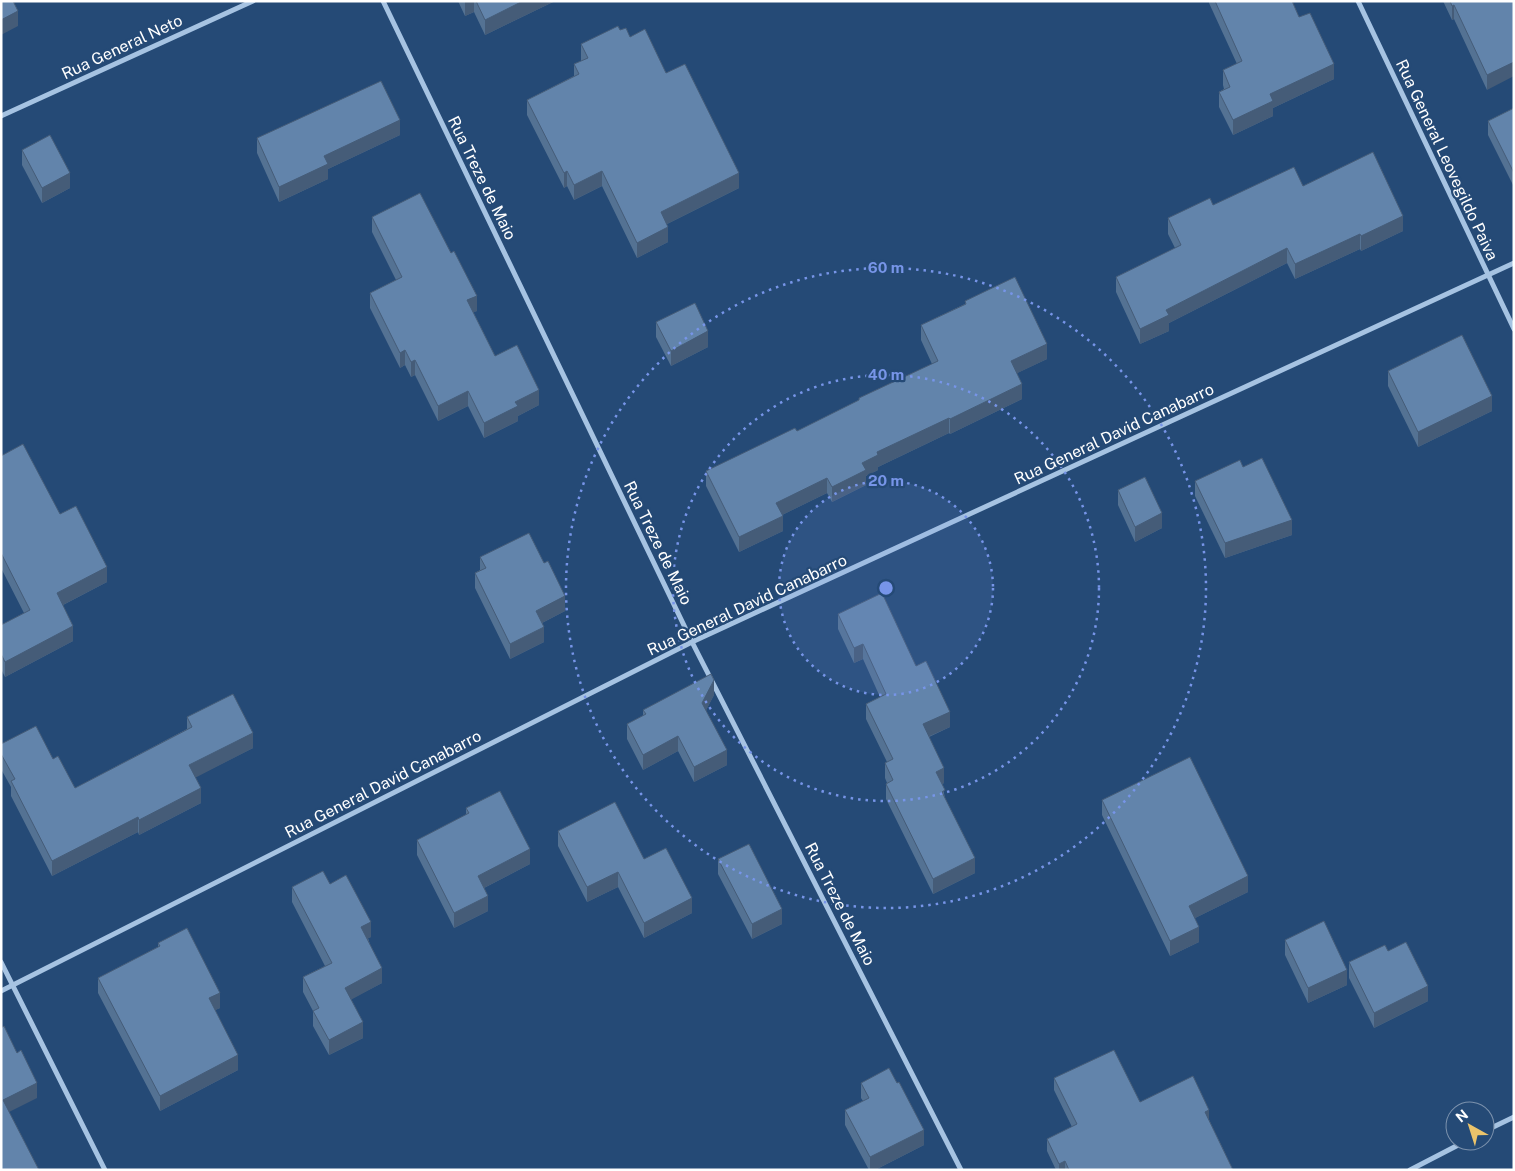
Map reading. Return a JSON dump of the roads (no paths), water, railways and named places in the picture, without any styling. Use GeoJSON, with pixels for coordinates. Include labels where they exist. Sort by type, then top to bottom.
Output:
{"type":"FeatureCollection","features":[{"type":"Feature","properties":{"kind":"street","name":"Rua General Neto"},"geometry":{"type":"LineString","coordinates":[[1,116],[253,1]]}},
{"type":"Feature","properties":{"kind":"street","name":"Rua Treze de Maio"},"geometry":{"type":"LineString","coordinates":[[383,1],[692,642],[961,1170]]}},
{"type":"Feature","properties":{"kind":"street","name":"Rua General Leovegildo Paiva"},"geometry":{"type":"LineString","coordinates":[[1358,1],[1514,329]]}},
{"type":"Feature","properties":{"kind":"street","name":"Rua General David Canabarro"},"geometry":{"type":"LineString","coordinates":[[1,991],[692,642],[1514,263]]}},
{"type":"Feature","properties":{"kind":"street"},"geometry":{"type":"LineString","coordinates":[[1,962],[105,1170]]}},
{"type":"Feature","properties":{"kind":"street"},"geometry":{"type":"LineString","coordinates":[[1495,1127],[1514,1117]]}},
{"type":"Feature","properties":{"kind":"street"},"geometry":{"type":"LineString","coordinates":[[1410,1170],[1447,1151]]}}]}
